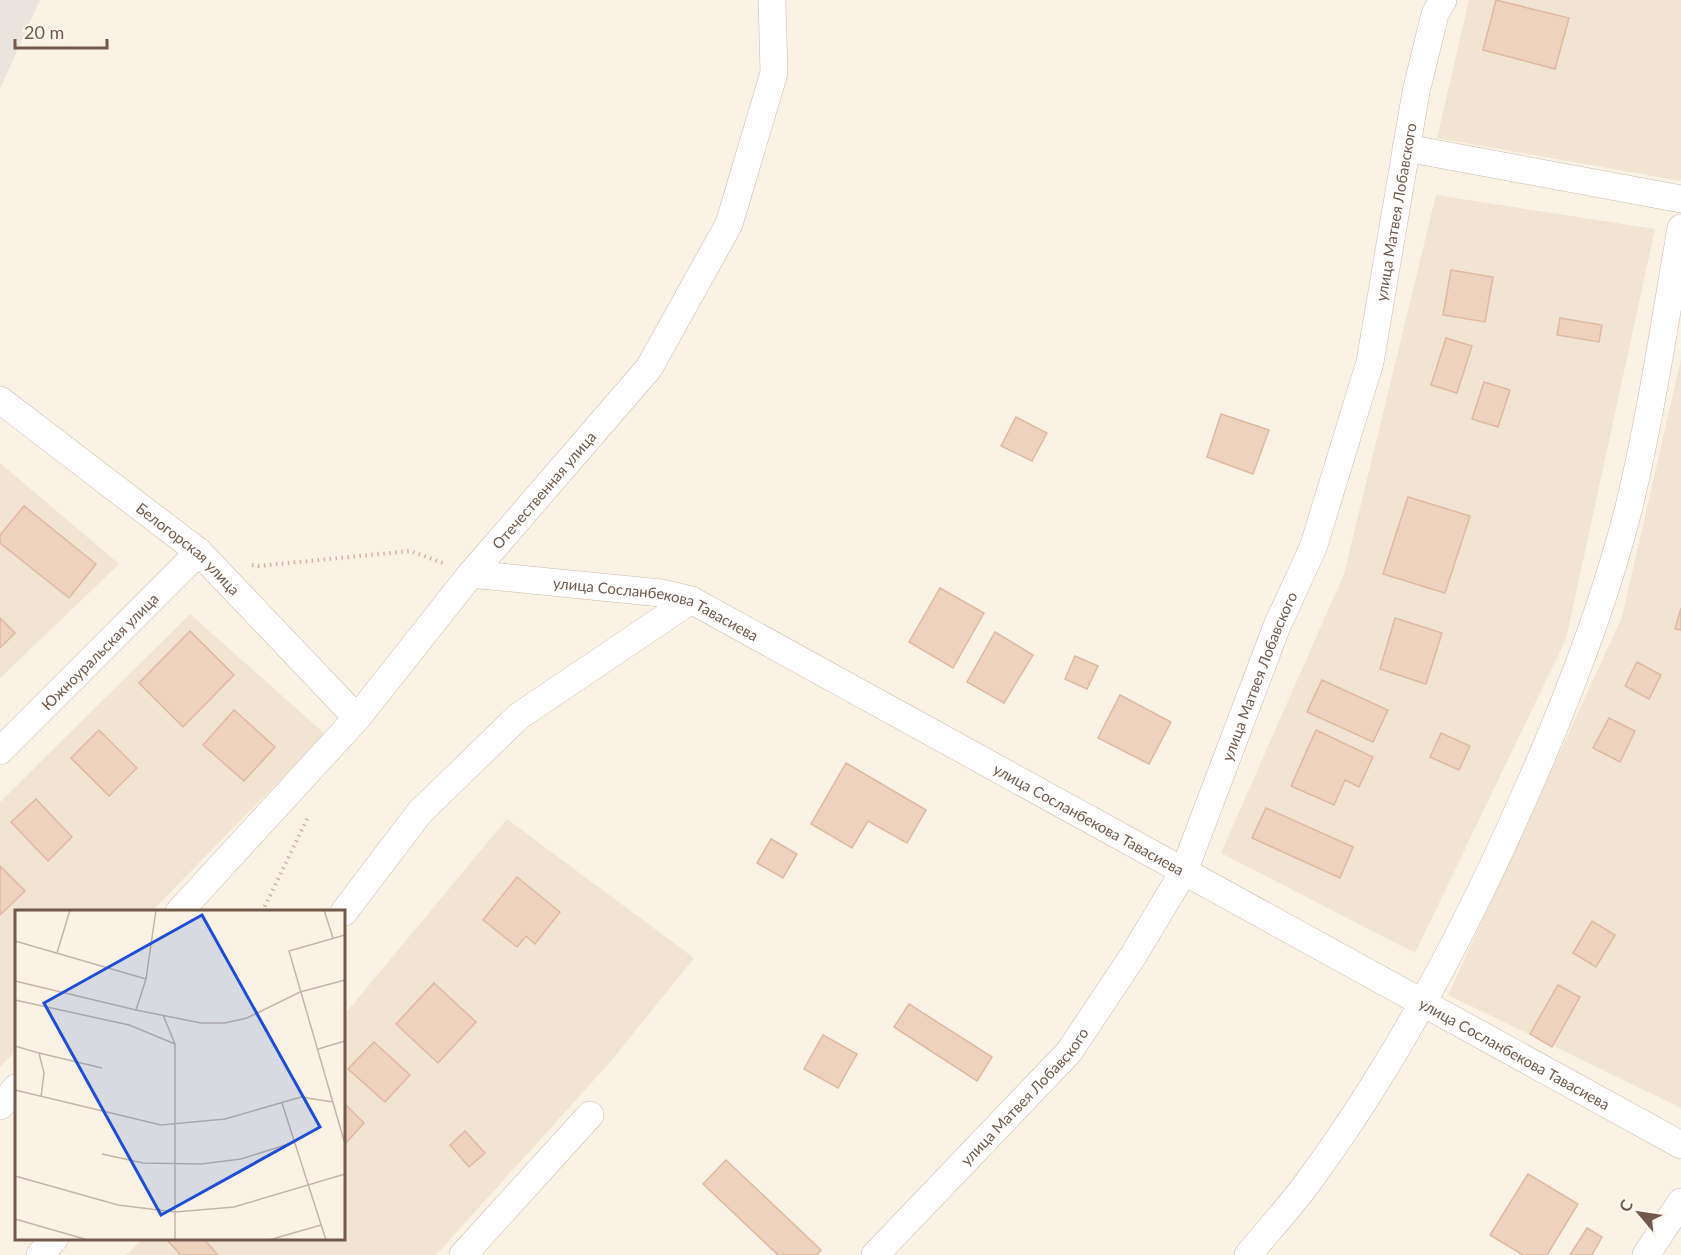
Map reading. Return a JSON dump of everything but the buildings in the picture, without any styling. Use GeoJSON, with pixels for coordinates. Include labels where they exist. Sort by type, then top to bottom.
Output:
{"type":"FeatureCollection","features":[{"type":"Feature","properties":{"kind":"street","name":"Отечественная улица"},"geometry":{"type":"LineString","coordinates":[[181,910],[357,718],[471,574],[649,368],[729,225],[774,73],[772,0]]}},
{"type":"Feature","properties":{"kind":"street","name":"улица Матвея Лобавского"},"geometry":{"type":"LineString","coordinates":[[875,1255],[1069,1052],[1133,956],[1184,871],[1277,626],[1313,548],[1370,362],[1416,92],[1435,14],[1443,0]]}},
{"type":"Feature","properties":{"kind":"street"},"geometry":{"type":"LineString","coordinates":[[1406,148],[1681,199]]}},
{"type":"Feature","properties":{"kind":"street"},"geometry":{"type":"LineString","coordinates":[[1248,1255],[1305,1187],[1361,1106],[1423,1005],[1504,843],[1559,719],[1590,637],[1629,506],[1652,398],[1681,228]]}},
{"type":"Feature","properties":{"kind":"street","name":"Белогорская улица"},"geometry":{"type":"LineString","coordinates":[[0,400],[199,552],[357,718]]}},
{"type":"Feature","properties":{"kind":"street","name":"Южноуральская улица"},"geometry":{"type":"LineString","coordinates":[[0,751],[199,552]]}},
{"type":"Feature","properties":{"kind":"street","name":"улица Сосланбекова Тавасиева"},"geometry":{"type":"LineString","coordinates":[[471,574],[661,593],[691,600],[1681,1145]]}},
{"type":"Feature","properties":{"kind":"street"},"geometry":{"type":"LineString","coordinates":[[345,911],[420,812],[519,716],[691,600]]}},
{"type":"Feature","properties":{"kind":"street"},"geometry":{"type":"LineString","coordinates":[[0,1106],[15,1089]]}},
{"type":"Feature","properties":{"kind":"street"},"geometry":{"type":"LineString","coordinates":[[464,1255],[590,1115]]}},
{"type":"Feature","properties":{"kind":"street"},"geometry":{"type":"LineString","coordinates":[[1646,1255],[1681,1202]]}},
{"type":"Feature","properties":{"kind":"street"},"geometry":{"type":"LineString","coordinates":[[40,1255],[55,1240]]}},
{"type":"Feature","properties":{"kind":"path"},"geometry":{"type":"LineString","coordinates":[[248,564],[258,566],[410,551],[471,574]]}},
{"type":"Feature","properties":{"kind":"shaded area"},"geometry":{"type":"Polygon","coordinates":[[[0,0],[40,0],[0,89],[0,0]]]}},
{"type":"Feature","properties":{"kind":"shaded area"},"geometry":{"type":"Polygon","coordinates":[[[1469,0],[1681,0],[1681,181],[1437,138],[1469,0]]]}},
{"type":"Feature","properties":{"kind":"shaded area"},"geometry":{"type":"Polygon","coordinates":[[[1436,195],[1655,229],[1566,639],[1415,953],[1221,853],[1344,574],[1436,195]]]}},
{"type":"Feature","properties":{"kind":"shaded area"},"geometry":{"type":"Polygon","coordinates":[[[1681,359],[1681,1108],[1448,995],[1622,617],[1681,359]]]}},
{"type":"Feature","properties":{"kind":"shaded area"},"geometry":{"type":"Polygon","coordinates":[[[0,463],[119,564],[0,678],[0,463]]]}},
{"type":"Feature","properties":{"kind":"shaded area"},"geometry":{"type":"Polygon","coordinates":[[[190,614],[325,734],[153,910],[15,910],[15,1052],[0,1067],[0,802],[190,614]]]}},
{"type":"Feature","properties":{"kind":"shaded area"},"geometry":{"type":"Polygon","coordinates":[[[507,819],[694,958],[611,1061],[436,1255],[126,1255],[141,1240],[345,1240],[345,1014],[507,819]]]}}]}
